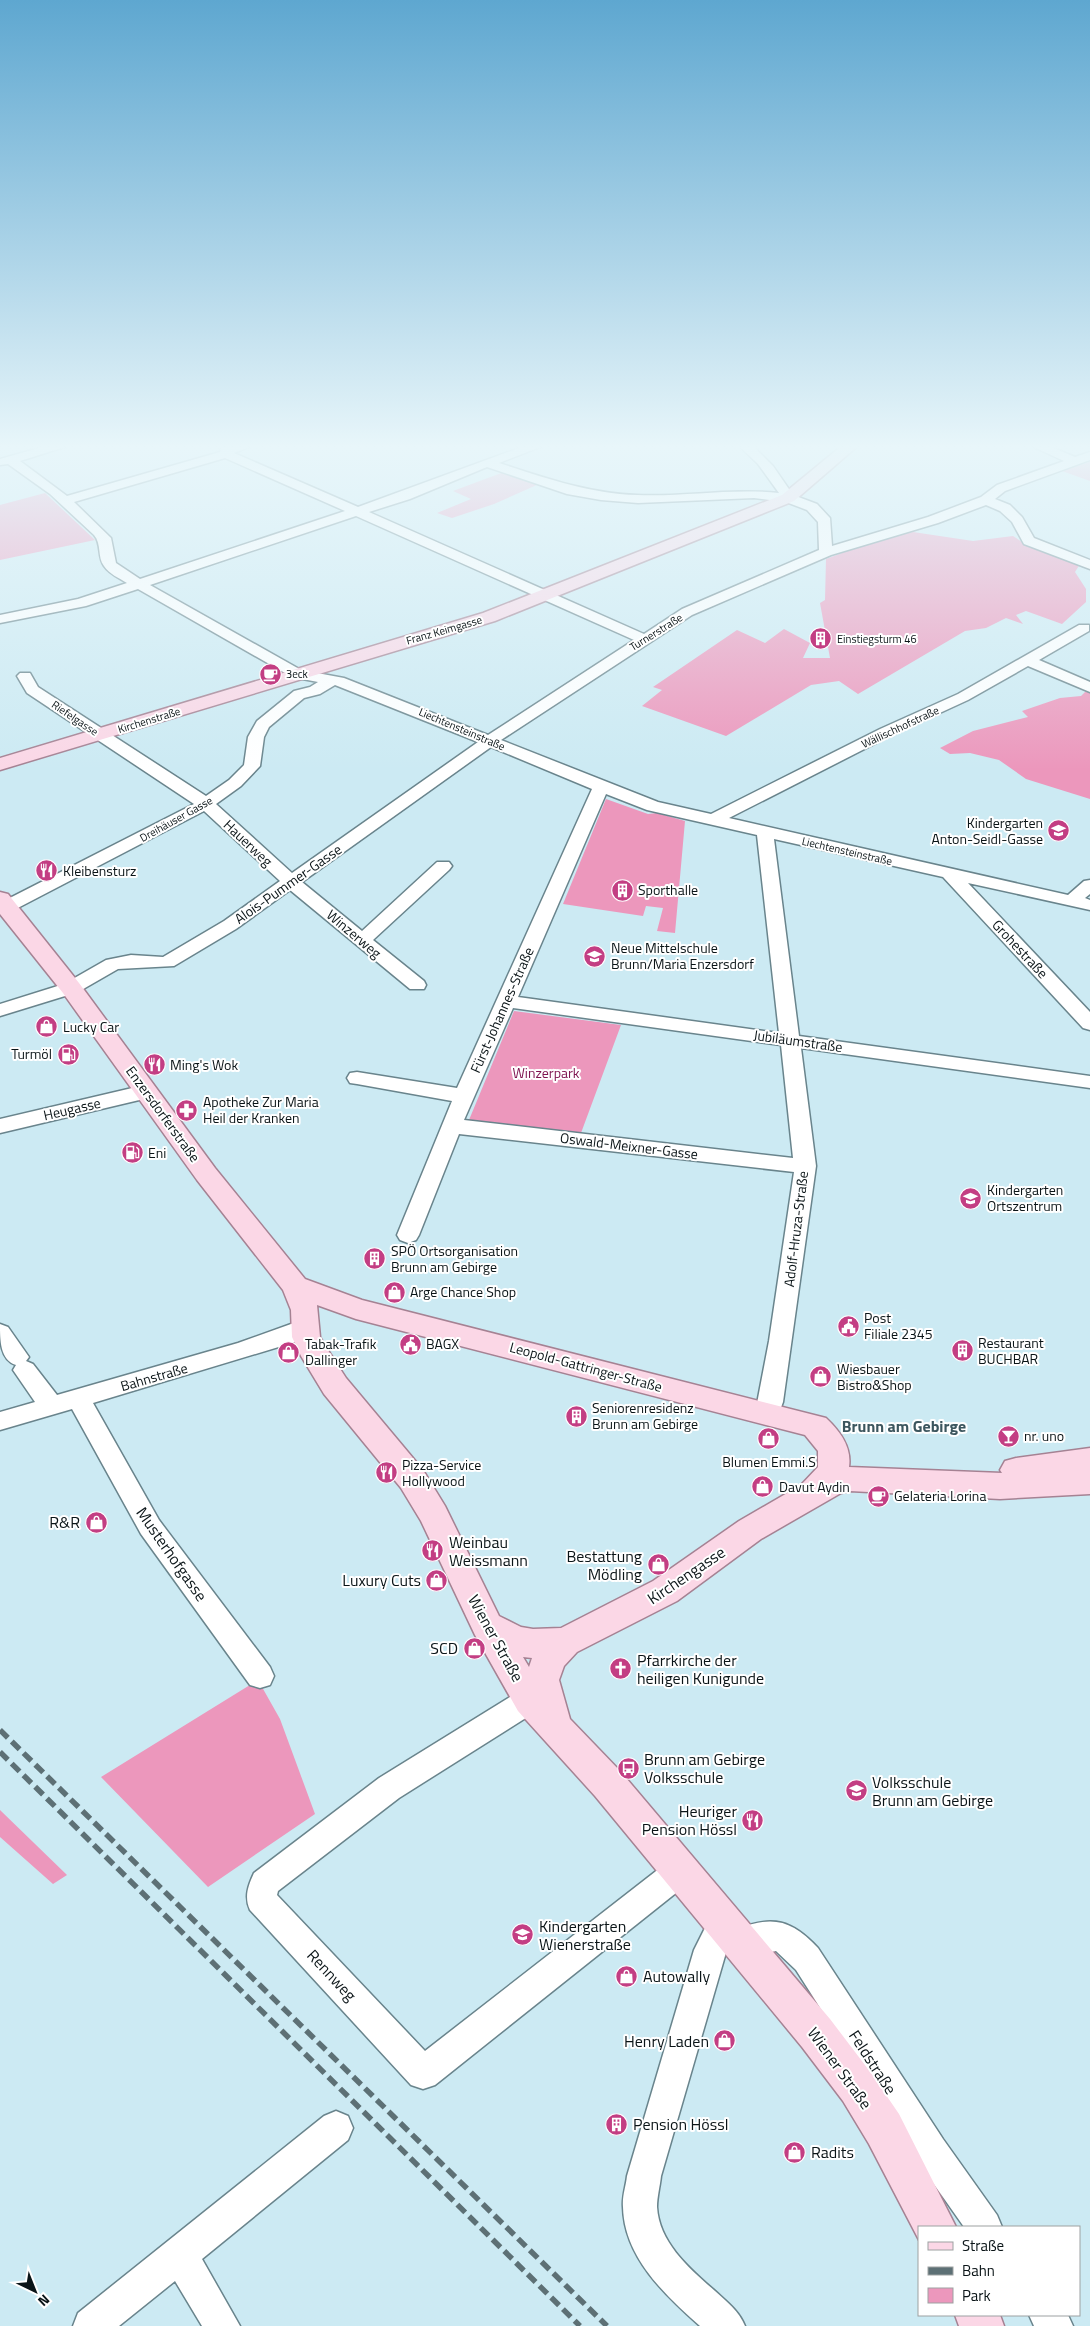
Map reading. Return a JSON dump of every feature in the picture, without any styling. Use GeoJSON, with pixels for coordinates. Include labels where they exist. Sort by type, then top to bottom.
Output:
{"type":"FeatureCollection","features":[{"type":"Feature","properties":{"kind":"main road","name":"Franz Keimgasse"},"geometry":{"type":"LineString","coordinates":[[297,674],[489,617],[650,553]]}},
{"type":"Feature","properties":{"kind":"main road","name":"Kirchenstraße"},"geometry":{"type":"LineString","coordinates":[[0,764],[297,674]]}},
{"type":"Feature","properties":{"kind":"main road","name":"Enzersdorferstraße"},"geometry":{"type":"LineString","coordinates":[[3,903],[71,988],[145,1092],[295,1286],[305,1310],[305,1328]]}},
{"type":"Feature","properties":{"kind":"main road","name":"Leopold-Gattringer-Straße"},"geometry":{"type":"LineString","coordinates":[[295,1286],[356,1309],[815,1426],[828,1436],[834,1446],[836,1457]]}},
{"type":"Feature","properties":{"kind":"main road","name":"Leopold-Gattringer-Straße"},"geometry":{"type":"LineString","coordinates":[[305,1328],[329,1316],[356,1309]]}},
{"type":"Feature","properties":{"kind":"main road","name":"Wiener Straße"},"geometry":{"type":"LineString","coordinates":[[305,1328],[311,1348],[335,1386],[412,1479],[434,1515],[487,1625],[537,1695],[556,1728],[608,1784],[816,2033],[857,2087],[906,2169],[934,2226]]}},
{"type":"Feature","properties":{"kind":"main road"},"geometry":{"type":"LineString","coordinates":[[802,1500],[829,1479],[836,1457],[853,1463],[891,1470],[938,1473],[1011,1471],[1090,1460]]}},
{"type":"Feature","properties":{"kind":"main road"},"geometry":{"type":"LineString","coordinates":[[802,1500],[834,1482],[850,1479],[1000,1486],[1090,1482]]}},
{"type":"Feature","properties":{"kind":"main road","name":"Kirchengasse"},"geometry":{"type":"LineString","coordinates":[[537,1695],[549,1658],[565,1642],[665,1591],[750,1530],[802,1500]]}},
{"type":"Feature","properties":{"kind":"main road","name":"Kirchengasse"},"geometry":{"type":"LineString","coordinates":[[487,1625],[512,1641],[534,1646],[565,1642]]}},
{"type":"Feature","properties":{"kind":"street","name":"Liechtensteinstraße"},"geometry":{"type":"LineString","coordinates":[[108,553],[109,564],[137,584],[297,674],[332,680],[415,710],[601,787],[652,806],[1090,905]]}},
{"type":"Feature","properties":{"kind":"street"},"geometry":{"type":"LineString","coordinates":[[0,619],[81,603],[231,553]]}},
{"type":"Feature","properties":{"kind":"street"},"geometry":{"type":"LineString","coordinates":[[448,553],[644,638]]}},
{"type":"Feature","properties":{"kind":"street","name":"Turnerstraße"},"geometry":{"type":"LineString","coordinates":[[489,741],[644,638],[688,612],[825,553]]}},
{"type":"Feature","properties":{"kind":"street"},"geometry":{"type":"LineString","coordinates":[[1056,553],[1090,565]]}},
{"type":"Feature","properties":{"kind":"street","name":"Wällischhofstraße"},"geometry":{"type":"LineString","coordinates":[[712,820],[886,732],[963,697],[1084,628]]}},
{"type":"Feature","properties":{"kind":"street"},"geometry":{"type":"LineString","coordinates":[[1028,661],[1090,687]]}},
{"type":"Feature","properties":{"kind":"street","name":"Riefelgasse"},"geometry":{"type":"LineString","coordinates":[[25,676],[32,690],[206,804]]}},
{"type":"Feature","properties":{"kind":"street","name":"Dreihäuser Gasse"},"geometry":{"type":"LineString","coordinates":[[3,903],[206,804],[234,783],[252,766],[256,737],[264,724],[299,694],[315,691],[332,680]]}},
{"type":"Feature","properties":{"kind":"street","name":"Alois-Pummer-Gasse"},"geometry":{"type":"LineString","coordinates":[[0,1010],[71,988],[113,964],[131,960],[149,963],[167,962],[230,925],[489,741]]}},
{"type":"Feature","properties":{"kind":"street","name":"Fürst-Johannes-Straße"},"geometry":{"type":"LineString","coordinates":[[408,1235],[464,1096],[601,787]]}},
{"type":"Feature","properties":{"kind":"street","name":"Hauerweg"},"geometry":{"type":"LineString","coordinates":[[206,804],[291,882]]}},
{"type":"Feature","properties":{"kind":"street","name":"Adolf-Hruza-Straße"},"geometry":{"type":"LineString","coordinates":[[765,833],[805,1166],[781,1341],[771,1402],[767,1414]]}},
{"type":"Feature","properties":{"kind":"street"},"geometry":{"type":"LineString","coordinates":[[361,941],[443,866]]}},
{"type":"Feature","properties":{"kind":"street","name":"Grohestraße"},"geometry":{"type":"LineString","coordinates":[[950,874],[1090,1024]]}},
{"type":"Feature","properties":{"kind":"street","name":"Winzerweg"},"geometry":{"type":"LineString","coordinates":[[291,882],[417,985]]}},
{"type":"Feature","properties":{"kind":"street"},"geometry":{"type":"LineString","coordinates":[[1071,901],[1090,885]]}},
{"type":"Feature","properties":{"kind":"street","name":"Jubiläumstraße"},"geometry":{"type":"LineString","coordinates":[[506,1002],[791,1039],[1090,1082]]}},
{"type":"Feature","properties":{"kind":"street"},"geometry":{"type":"LineString","coordinates":[[357,1078],[464,1096]]}},
{"type":"Feature","properties":{"kind":"street","name":"Heugasse"},"geometry":{"type":"LineString","coordinates":[[0,1126],[145,1092]]}},
{"type":"Feature","properties":{"kind":"street","name":"Oswald-Meixner-Gasse"},"geometry":{"type":"LineString","coordinates":[[452,1126],[805,1166]]}},
{"type":"Feature","properties":{"kind":"street","name":"Bahnstraße"},"geometry":{"type":"LineString","coordinates":[[0,1421],[268,1342],[305,1328]]}},
{"type":"Feature","properties":{"kind":"street"},"geometry":{"type":"LineString","coordinates":[[0,1332],[52,1407]]}},
{"type":"Feature","properties":{"kind":"street","name":"Musterhofgasse"},"geometry":{"type":"LineString","coordinates":[[78,1399],[150,1526],[260,1676]]}},
{"type":"Feature","properties":{"kind":"street","name":"Rennweg"},"geometry":{"type":"LineString","coordinates":[[537,1695],[389,1788],[265,1883],[261,1900],[423,2073],[680,1871]]}},
{"type":"Feature","properties":{"kind":"street"},"geometry":{"type":"LineString","coordinates":[[726,2326],[661,2261],[648,2241],[640,2207],[644,2176],[710,1950],[732,1933]]}},
{"type":"Feature","properties":{"kind":"street","name":"Feldstraße"},"geometry":{"type":"LineString","coordinates":[[732,1933],[775,1934],[791,1941],[801,1953],[931,2151],[984,2226]]}},
{"type":"Feature","properties":{"kind":"street"},"geometry":{"type":"LineString","coordinates":[[91,2326],[336,2128]]}},
{"type":"Feature","properties":{"kind":"street"},"geometry":{"type":"LineString","coordinates":[[179,2254],[222,2326]]}},
{"type":"Feature","properties":{"kind":"green space"},"geometry":{"type":"Polygon","coordinates":[[[0,553],[35,553],[0,560],[0,553]]]}},
{"type":"Feature","properties":{"kind":"green space"},"geometry":{"type":"Polygon","coordinates":[[[843,553],[1049,553],[1080,564],[1075,572],[1086,589],[1086,602],[1062,624],[1026,611],[1016,615],[1023,624],[1006,618],[986,628],[965,631],[858,694],[839,681],[811,685],[726,736],[642,706],[662,690],[653,687],[737,630],[765,643],[784,629],[810,643],[803,658],[830,658],[820,603],[825,600],[826,559],[843,553]]]}},
{"type":"Feature","properties":{"kind":"green space"},"geometry":{"type":"Polygon","coordinates":[[[1087,690],[1090,691],[1090,799],[1026,779],[999,760],[970,753],[950,754],[940,748],[973,731],[1028,717],[1022,711],[1060,698],[1081,696],[1087,690]]]}},
{"type":"Feature","properties":{"kind":"green space"},"geometry":{"type":"Polygon","coordinates":[[[606,799],[648,814],[657,813],[685,821],[675,933],[657,931],[663,908],[646,906],[643,916],[563,904],[606,799]]]}},
{"type":"Feature","properties":{"kind":"green space","name":"Winzerpark"},"geometry":{"type":"Polygon","coordinates":[[[514,1011],[621,1025],[581,1133],[469,1120],[514,1011]]]}},
{"type":"Feature","properties":{"kind":"green space"},"geometry":{"type":"Polygon","coordinates":[[[258,1680],[280,1719],[315,1814],[208,1887],[101,1777],[258,1680]]]}},
{"type":"Feature","properties":{"kind":"green space"},"geometry":{"type":"Polygon","coordinates":[[[0,1810],[67,1875],[53,1884],[0,1837],[0,1810]]]}},
{"type":"Feature","properties":{"kind":"railway"},"geometry":{"type":"LineString","coordinates":[[0,1730],[607,2326]]}},
{"type":"Feature","properties":{"kind":"railway"},"geometry":{"type":"LineString","coordinates":[[0,1752],[580,2326]]}},
{"type":"Feature","properties":{"kind":"place","name":"Einstiegsturm 46"},"geometry":{"type":"Point","coordinates":[821,639]}},
{"type":"Feature","properties":{"kind":"place","name":"3eck"},"geometry":{"type":"Point","coordinates":[270,674]}},
{"type":"Feature","properties":{"kind":"place","name":"Kindergarten Anton-Seidl-Gasse"},"geometry":{"type":"Point","coordinates":[1059,831]}},
{"type":"Feature","properties":{"kind":"place","name":"Kleibensturz"},"geometry":{"type":"Point","coordinates":[47,871]}},
{"type":"Feature","properties":{"kind":"place","name":"Sporthalle"},"geometry":{"type":"Point","coordinates":[622,890]}},
{"type":"Feature","properties":{"kind":"place","name":"Neue Mittelschule Brunn/Maria Enzersdorf"},"geometry":{"type":"Point","coordinates":[595,956]}},
{"type":"Feature","properties":{"kind":"place","name":"Lucky Car"},"geometry":{"type":"Point","coordinates":[47,1027]}},
{"type":"Feature","properties":{"kind":"place","name":"Turmöl"},"geometry":{"type":"Point","coordinates":[68,1054]}},
{"type":"Feature","properties":{"kind":"place","name":"Ming's Wok"},"geometry":{"type":"Point","coordinates":[154,1065]}},
{"type":"Feature","properties":{"kind":"place","name":"Apotheke Zur Maria Heil der Kranken"},"geometry":{"type":"Point","coordinates":[187,1110]}},
{"type":"Feature","properties":{"kind":"place","name":"Eni"},"geometry":{"type":"Point","coordinates":[132,1153]}},
{"type":"Feature","properties":{"kind":"place","name":"Kindergarten Ortszentrum"},"geometry":{"type":"Point","coordinates":[971,1198]}},
{"type":"Feature","properties":{"kind":"place","name":"SPÖ Ortsorganisation Brunn am Gebirge"},"geometry":{"type":"Point","coordinates":[375,1259]}},
{"type":"Feature","properties":{"kind":"place","name":"Arge Chance Shop"},"geometry":{"type":"Point","coordinates":[394,1292]}},
{"type":"Feature","properties":{"kind":"place","name":"Post Filiale 2345"},"geometry":{"type":"Point","coordinates":[848,1326]}},
{"type":"Feature","properties":{"kind":"place","name":"BAGX"},"geometry":{"type":"Point","coordinates":[410,1344]}},
{"type":"Feature","properties":{"kind":"place","name":"Restaurant BUCHBAR"},"geometry":{"type":"Point","coordinates":[962,1351]}},
{"type":"Feature","properties":{"kind":"place","name":"Tabak-Trafik Dallinger"},"geometry":{"type":"Point","coordinates":[289,1352]}},
{"type":"Feature","properties":{"kind":"place","name":"Wiesbauer Bistro&Shop"},"geometry":{"type":"Point","coordinates":[821,1377]}},
{"type":"Feature","properties":{"kind":"place","name":"Seniorenresidenz Brunn am Gebirge"},"geometry":{"type":"Point","coordinates":[576,1416]}},
{"type":"Feature","properties":{"kind":"place","name":"nr. uno"},"geometry":{"type":"Point","coordinates":[1008,1436]}},
{"type":"Feature","properties":{"kind":"place","name":"Blumen Emmi.S"},"geometry":{"type":"Point","coordinates":[769,1439]}},
{"type":"Feature","properties":{"kind":"place","name":"Pizza-Service Hollywood"},"geometry":{"type":"Point","coordinates":[386,1473]}},
{"type":"Feature","properties":{"kind":"place","name":"Davut Aydin"},"geometry":{"type":"Point","coordinates":[763,1487]}},
{"type":"Feature","properties":{"kind":"place","name":"Gelateria Lorina"},"geometry":{"type":"Point","coordinates":[878,1496]}},
{"type":"Feature","properties":{"kind":"place","name":"R&R"},"geometry":{"type":"Point","coordinates":[96,1522]}},
{"type":"Feature","properties":{"kind":"place","name":"Weinbau Weissmann"},"geometry":{"type":"Point","coordinates":[433,1551]}},
{"type":"Feature","properties":{"kind":"place","name":"Bestattung Mödling"},"geometry":{"type":"Point","coordinates":[658,1565]}},
{"type":"Feature","properties":{"kind":"place","name":"Luxury Cuts"},"geometry":{"type":"Point","coordinates":[437,1580]}},
{"type":"Feature","properties":{"kind":"place","name":"SCD"},"geometry":{"type":"Point","coordinates":[474,1648]}},
{"type":"Feature","properties":{"kind":"place","name":"Pfarrkirche der heiligen Kunigunde"},"geometry":{"type":"Point","coordinates":[621,1669]}},
{"type":"Feature","properties":{"kind":"place","name":"Brunn am Gebirge Volksschule"},"geometry":{"type":"Point","coordinates":[628,1768]}},
{"type":"Feature","properties":{"kind":"place","name":"Volksschule Brunn am Gebirge"},"geometry":{"type":"Point","coordinates":[856,1791]}},
{"type":"Feature","properties":{"kind":"place","name":"Heuriger Pension Hössl"},"geometry":{"type":"Point","coordinates":[753,1820]}},
{"type":"Feature","properties":{"kind":"place","name":"Kindergarten Wienerstraße"},"geometry":{"type":"Point","coordinates":[523,1935]}},
{"type":"Feature","properties":{"kind":"place","name":"Autowally"},"geometry":{"type":"Point","coordinates":[627,1976]}},
{"type":"Feature","properties":{"kind":"place","name":"Henry Laden"},"geometry":{"type":"Point","coordinates":[725,2041]}},
{"type":"Feature","properties":{"kind":"place","name":"Pension Hössl"},"geometry":{"type":"Point","coordinates":[617,2124]}},
{"type":"Feature","properties":{"kind":"place","name":"Radits"},"geometry":{"type":"Point","coordinates":[795,2152]}},
{"type":"Feature","properties":{"kind":"district","name":"Brunn am Gebirge"},"geometry":{"type":"Point","coordinates":[904,1426]}}]}
